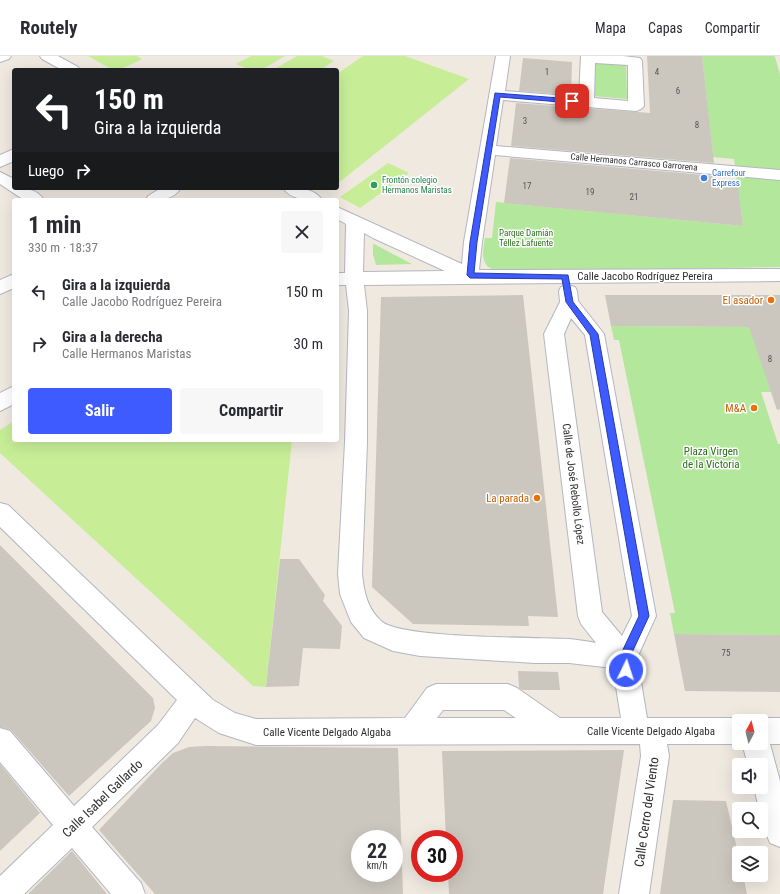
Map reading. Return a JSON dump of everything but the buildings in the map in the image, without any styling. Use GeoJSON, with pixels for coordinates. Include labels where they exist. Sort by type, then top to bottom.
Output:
{"type":"FeatureCollection","features":[{"type":"Feature","properties":{"kind":"street"},"geometry":{"type":"LineString","coordinates":[[0,58],[4,56]]}},
{"type":"Feature","properties":{"kind":"street"},"geometry":{"type":"LineString","coordinates":[[47,56],[69,68]]}},
{"type":"Feature","properties":{"kind":"street"},"geometry":{"type":"LineString","coordinates":[[345,279],[470,275],[473,242],[503,56]]}},
{"type":"Feature","properties":{"kind":"street"},"geometry":{"type":"LineString","coordinates":[[497,95],[636,106],[635,61],[588,57],[586,102]]}},
{"type":"Feature","properties":{"kind":"street","name":"Calle Hermanos Carrasco Garrorena"},"geometry":{"type":"LineString","coordinates":[[488,150],[780,175]]}},
{"type":"Feature","properties":{"kind":"street"},"geometry":{"type":"LineString","coordinates":[[0,162],[12,155]]}},
{"type":"Feature","properties":{"kind":"street"},"geometry":{"type":"LineString","coordinates":[[0,177],[12,185]]}},
{"type":"Feature","properties":{"kind":"street"},"geometry":{"type":"LineString","coordinates":[[20,190],[33,198]]}},
{"type":"Feature","properties":{"kind":"street"},"geometry":{"type":"LineString","coordinates":[[157,198],[170,190]]}},
{"type":"Feature","properties":{"kind":"street"},"geometry":{"type":"LineString","coordinates":[[295,190],[310,198]]}},
{"type":"Feature","properties":{"kind":"street","name":"Calle Jacobo Rodríguez Pereira"},"geometry":{"type":"LineString","coordinates":[[339,213],[355,222],[470,275],[780,275]]}},
{"type":"Feature","properties":{"kind":"street"},"geometry":{"type":"LineString","coordinates":[[355,222],[345,279],[358,310],[356,442],[350,574],[352,594],[360,614],[373,630],[393,639],[413,643],[535,651],[568,651],[624,658],[635,635],[644,616],[594,334],[570,302],[566,276]]}},
{"type":"Feature","properties":{"kind":"street"},"geometry":{"type":"LineString","coordinates":[[0,288],[12,281]]}},
{"type":"Feature","properties":{"kind":"street","name":"Calle de José Rebollo López"},"geometry":{"type":"LineString","coordinates":[[570,302],[554,334],[590,616],[624,658],[643,730]]}},
{"type":"Feature","properties":{"kind":"street"},"geometry":{"type":"LineString","coordinates":[[559,325],[588,327]]}},
{"type":"Feature","properties":{"kind":"street"},"geometry":{"type":"LineString","coordinates":[[0,403],[12,395]]}},
{"type":"Feature","properties":{"kind":"street","name":"Calle Vicente Delgado Algaba"},"geometry":{"type":"LineString","coordinates":[[0,512],[204,709],[234,727],[256,732],[732,731]]}},
{"type":"Feature","properties":{"kind":"street"},"geometry":{"type":"LineString","coordinates":[[604,633],[635,635]]}},
{"type":"Feature","properties":{"kind":"street","name":"Calle Isabel Gallardo"},"geometry":{"type":"LineString","coordinates":[[3,894],[168,734],[182,716],[193,697]]}},
{"type":"Feature","properties":{"kind":"street","name":"Calle Cerro del Viento"},"geometry":{"type":"LineString","coordinates":[[634,894],[655,756],[643,730]]}},
{"type":"Feature","properties":{"kind":"street"},"geometry":{"type":"LineString","coordinates":[[768,731],[780,731]]}},
{"type":"Feature","properties":{"kind":"street"},"geometry":{"type":"LineString","coordinates":[[0,741],[73,825],[130,894]]}},
{"type":"Feature","properties":{"kind":"street"},"geometry":{"type":"LineString","coordinates":[[758,750],[780,833]]}},
{"type":"Feature","properties":{"kind":"green space"},"geometry":{"type":"Polygon","coordinates":[[[88,56],[137,56],[142,59],[122,68],[110,68],[88,56]]]}},
{"type":"Feature","properties":{"kind":"green space"},"geometry":{"type":"Polygon","coordinates":[[[251,56],[285,56],[264,68],[248,68],[236,64],[251,56]]]}},
{"type":"Feature","properties":{"kind":"green space"},"geometry":{"type":"Polygon","coordinates":[[[297,56],[322,56],[334,61],[323,68],[276,68],[297,56]]]}},
{"type":"Feature","properties":{"kind":"green space"},"geometry":{"type":"Polygon","coordinates":[[[363,56],[405,56],[469,79],[339,182],[339,73],[363,56]]]}},
{"type":"Feature","properties":{"kind":"green space"},"geometry":{"type":"Polygon","coordinates":[[[702,56],[775,57],[780,74],[780,170],[735,166],[734,159],[713,157],[702,56]]]}},
{"type":"Feature","properties":{"kind":"green space"},"geometry":{"type":"Polygon","coordinates":[[[593,57],[626,60],[627,99],[593,96],[593,57]]]}},
{"type":"Feature","properties":{"kind":"green space","name":"Frontón colegio Hermanos Maristas"},"geometry":{"type":"Polygon","coordinates":[[[388,163],[409,173],[360,208],[340,197],[388,163]]]}},
{"type":"Feature","properties":{"kind":"green space","name":"Parque Damián Téllez Lafuente"},"geometry":{"type":"Polygon","coordinates":[[[736,176],[780,180],[780,267],[501,272],[489,268],[484,260],[483,250],[485,238],[492,238],[496,202],[743,226],[736,176]]]}},
{"type":"Feature","properties":{"kind":"green space"},"geometry":{"type":"Polygon","coordinates":[[[373,244],[412,264],[376,265],[373,254],[373,244]]]}},
{"type":"Feature","properties":{"kind":"green space","name":"Plaza Virgen de la Victoria"},"geometry":{"type":"Polygon","coordinates":[[[611,326],[780,327],[780,392],[761,392],[778,444],[780,444],[780,635],[674,634],[670,613],[675,613],[619,340],[614,340],[611,326]]]}},
{"type":"Feature","properties":{"kind":"green space"},"geometry":{"type":"Polygon","coordinates":[[[12,422],[12,442],[292,442],[266,687],[253,686],[0,453],[0,430],[12,422]]]}},
{"type":"Feature","properties":{"kind":"place","name":"Carrefour Express"},"geometry":{"type":"Point","coordinates":[704,178]}},
{"type":"Feature","properties":{"kind":"place","name":"Frontón colegio Hermanos Maristas"},"geometry":{"type":"Point","coordinates":[374,185]}},
{"type":"Feature","properties":{"kind":"place","name":"El asador"},"geometry":{"type":"Point","coordinates":[771,300]}},
{"type":"Feature","properties":{"kind":"place","name":"M&A"},"geometry":{"type":"Point","coordinates":[754,408]}},
{"type":"Feature","properties":{"kind":"place","name":"La parada"},"geometry":{"type":"Point","coordinates":[537,498]}},
{"type":"Feature","properties":{"kind":"route"},"geometry":{"type":"LineString","coordinates":[[572,101],[497,95],[473,242],[470,275],[566,276],[570,302],[594,334],[644,616],[624,658],[626,670]]}}]}
